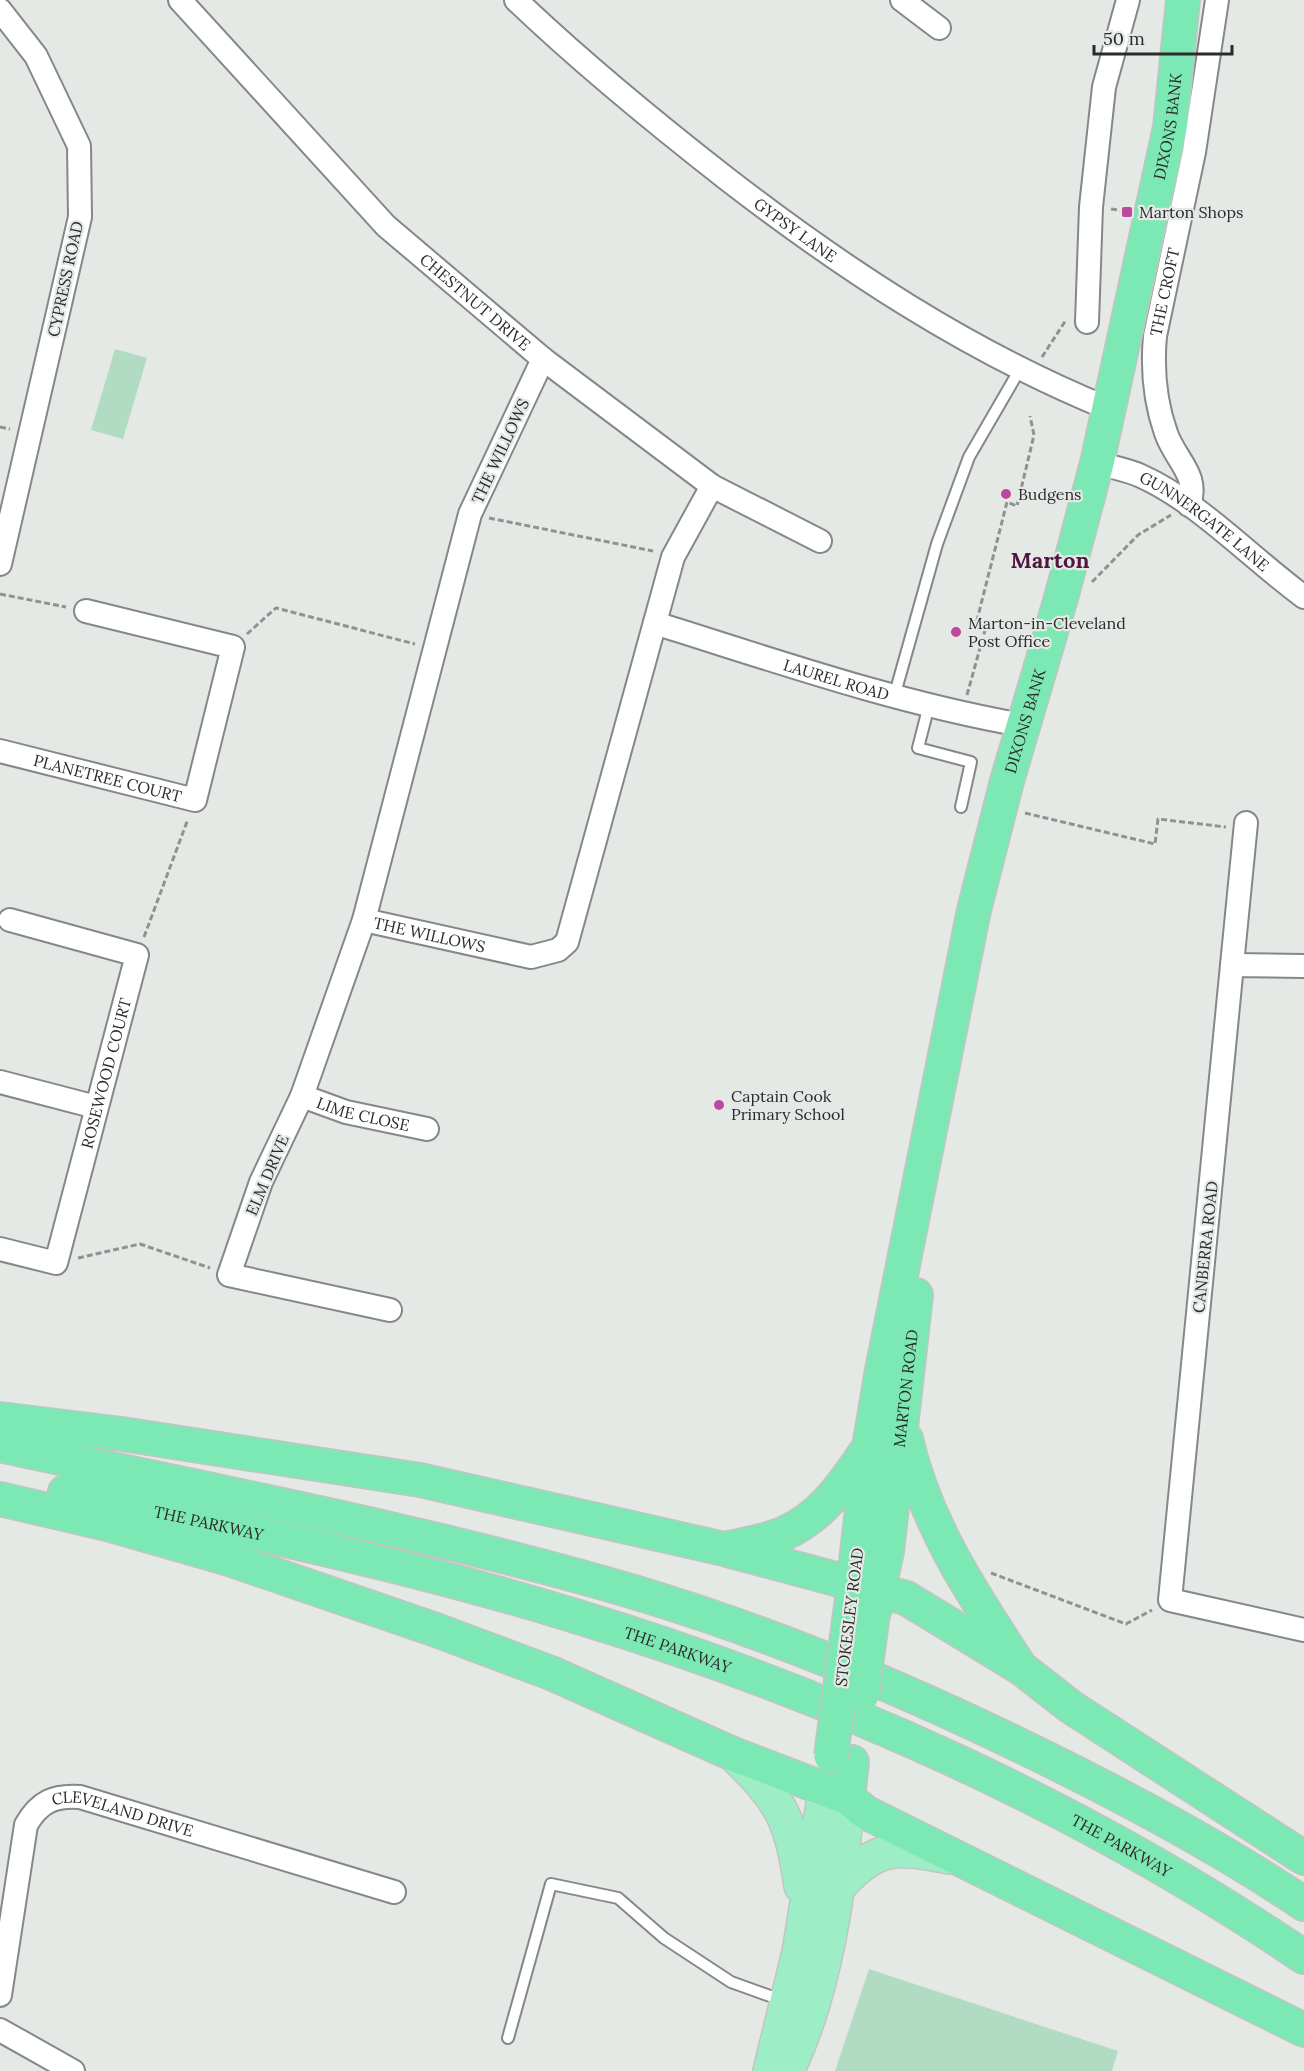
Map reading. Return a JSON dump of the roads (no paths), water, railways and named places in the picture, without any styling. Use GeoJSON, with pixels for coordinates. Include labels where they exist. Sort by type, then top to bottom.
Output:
{"type":"FeatureCollection","features":[{"type":"Feature","properties":{"kind":"highway","name":"DIXONS BANK"},"geometry":{"type":"LineString","coordinates":[[925,1162],[974,910],[1022,725],[1061,598],[1097,463],[1107,408],[1170,127],[1183,0]]}},
{"type":"Feature","properties":{"kind":"highway","name":"MARTON ROAD"},"geometry":{"type":"LineString","coordinates":[[864,1598],[887,1551],[902,1422],[895,1372],[924,1222],[925,1162]]}},
{"type":"Feature","properties":{"kind":"highway","name":"STOKESLEY ROAD"},"geometry":{"type":"LineString","coordinates":[[837,1795],[864,1598],[869,1447],[895,1372]]}},
{"type":"Feature","properties":{"kind":"highway"},"geometry":{"type":"LineString","coordinates":[[0,1419],[122,1434],[420,1480],[724,1549],[864,1598],[906,1598],[1021,1668],[1071,1707],[1304,1858]]}},
{"type":"Feature","properties":{"kind":"highway"},"geometry":{"type":"LineString","coordinates":[[902,1422],[911,1461],[928,1511],[951,1558],[1021,1668]]}},
{"type":"Feature","properties":{"kind":"highway","name":"THE PARKWAY"},"geometry":{"type":"LineString","coordinates":[[0,1445],[474,1550],[635,1592],[807,1651],[927,1702],[1108,1788],[1196,1836],[1304,1904]]}},
{"type":"Feature","properties":{"kind":"highway"},"geometry":{"type":"LineString","coordinates":[[724,1549],[781,1535],[808,1520],[831,1499],[869,1447]]}},
{"type":"Feature","properties":{"kind":"highway","name":"THE PARKWAY"},"geometry":{"type":"LineString","coordinates":[[0,1478],[446,1580],[573,1615],[802,1695],[913,1742],[1041,1803],[1132,1851],[1239,1913],[1304,1957]]}},
{"type":"Feature","properties":{"kind":"highway"},"geometry":{"type":"LineString","coordinates":[[0,1499],[107,1524],[229,1559],[436,1630],[551,1673],[733,1754],[837,1795],[865,1812],[1304,2030]]}},
{"type":"Feature","properties":{"kind":"main road"},"geometry":{"type":"LineString","coordinates":[[733,1754],[761,1781],[785,1815],[794,1841],[805,1914]]}},
{"type":"Feature","properties":{"kind":"main road","name":"STOKESLEY ROAD"},"geometry":{"type":"LineString","coordinates":[[787,2071],[800,2046],[814,1997],[840,1885],[837,1795]]}},
{"type":"Feature","properties":{"kind":"main road","name":"STOKESLEY ROAD"},"geometry":{"type":"LineString","coordinates":[[770,2071],[805,1914],[837,1795]]}},
{"type":"Feature","properties":{"kind":"main road"},"geometry":{"type":"LineString","coordinates":[[840,1885],[857,1868],[882,1852],[908,1850],[960,1859]]}},
{"type":"Feature","properties":{"kind":"street","name":"CHESTNUT DRIVE"},"geometry":{"type":"LineString","coordinates":[[180,0],[386,226],[543,359],[712,486],[820,541]]}},
{"type":"Feature","properties":{"kind":"street","name":"GYPSY LANE"},"geometry":{"type":"LineString","coordinates":[[516,0],[636,109],[866,281],[955,335],[1045,382],[1107,408]]}},
{"type":"Feature","properties":{"kind":"street"},"geometry":{"type":"LineString","coordinates":[[902,0],[939,28]]}},
{"type":"Feature","properties":{"kind":"street"},"geometry":{"type":"LineString","coordinates":[[1093,309],[1091,207],[1104,87],[1128,0]]}},
{"type":"Feature","properties":{"kind":"street","name":"THE CROFT"},"geometry":{"type":"LineString","coordinates":[[1189,505],[1194,492],[1192,481],[1166,435],[1157,402],[1153,363],[1155,336],[1194,152],[1217,0]]}},
{"type":"Feature","properties":{"kind":"street","name":"CYPRESS ROAD"},"geometry":{"type":"LineString","coordinates":[[0,10],[36,56],[79,146],[80,217],[0,564]]}},
{"type":"Feature","properties":{"kind":"street","name":"THE WILLOWS"},"geometry":{"type":"LineString","coordinates":[[543,359],[470,514],[364,920],[531,957],[558,950],[567,942],[673,557],[712,486]]}},
{"type":"Feature","properties":{"kind":"street","name":"GUNNERGATE LANE"},"geometry":{"type":"LineString","coordinates":[[1097,463],[1141,476],[1189,505],[1266,570],[1304,597]]}},
{"type":"Feature","properties":{"kind":"street","name":"PLANETREE COURT"},"geometry":{"type":"LineString","coordinates":[[0,751],[195,800],[233,647],[86,611]]}},
{"type":"Feature","properties":{"kind":"street","name":"LAUREL ROAD"},"geometry":{"type":"LineString","coordinates":[[655,622],[894,697],[1022,725]]}},
{"type":"Feature","properties":{"kind":"street","name":"CANBERRA ROAD"},"geometry":{"type":"LineString","coordinates":[[1246,826],[1170,1600],[1304,1630]]}},
{"type":"Feature","properties":{"kind":"street","name":"ROSEWOOD COURT"},"geometry":{"type":"LineString","coordinates":[[0,1249],[56,1263],[137,955],[10,920]]}},
{"type":"Feature","properties":{"kind":"street","name":"ELM DRIVE"},"geometry":{"type":"LineString","coordinates":[[364,920],[302,1096],[261,1182],[229,1275],[390,1310]]}},
{"type":"Feature","properties":{"kind":"street"},"geometry":{"type":"LineString","coordinates":[[1232,965],[1304,966]]}},
{"type":"Feature","properties":{"kind":"street"},"geometry":{"type":"LineString","coordinates":[[0,1082],[96,1107]]}},
{"type":"Feature","properties":{"kind":"street","name":"LIME CLOSE"},"geometry":{"type":"LineString","coordinates":[[302,1096],[346,1112],[427,1129]]}},
{"type":"Feature","properties":{"kind":"street","name":"CLEVELAND DRIVE"},"geometry":{"type":"LineString","coordinates":[[0,1995],[26,1825],[34,1810],[48,1800],[62,1796],[80,1797],[394,1892]]}},
{"type":"Feature","properties":{"kind":"street"},"geometry":{"type":"LineString","coordinates":[[0,2030],[73,2071]]}},
{"type":"Feature","properties":{"kind":"lane"},"geometry":{"type":"LineString","coordinates":[[894,697],[938,544],[969,457],[1020,369]]}},
{"type":"Feature","properties":{"kind":"lane"},"geometry":{"type":"LineString","coordinates":[[928,705],[918,748],[971,762],[961,807]]}},
{"type":"Feature","properties":{"kind":"lane"},"geometry":{"type":"LineString","coordinates":[[508,2038],[551,1884],[618,1898],[664,1938],[731,1982],[787,2002]]}},
{"type":"Feature","properties":{"kind":"place","name":"Marton Shops"},"geometry":{"type":"Point","coordinates":[1127,212]}},
{"type":"Feature","properties":{"kind":"place","name":"Budgens"},"geometry":{"type":"Point","coordinates":[1006,494]}},
{"type":"Feature","properties":{"kind":"place","name":"Marton-in-Cleveland Post Office"},"geometry":{"type":"Point","coordinates":[956,632]}},
{"type":"Feature","properties":{"kind":"place","name":"Captain Cook Primary School"},"geometry":{"type":"Point","coordinates":[719,1105]}},
{"type":"Feature","properties":{"kind":"district","name":"Marton"},"geometry":{"type":"Point","coordinates":[1050,560]}}]}
